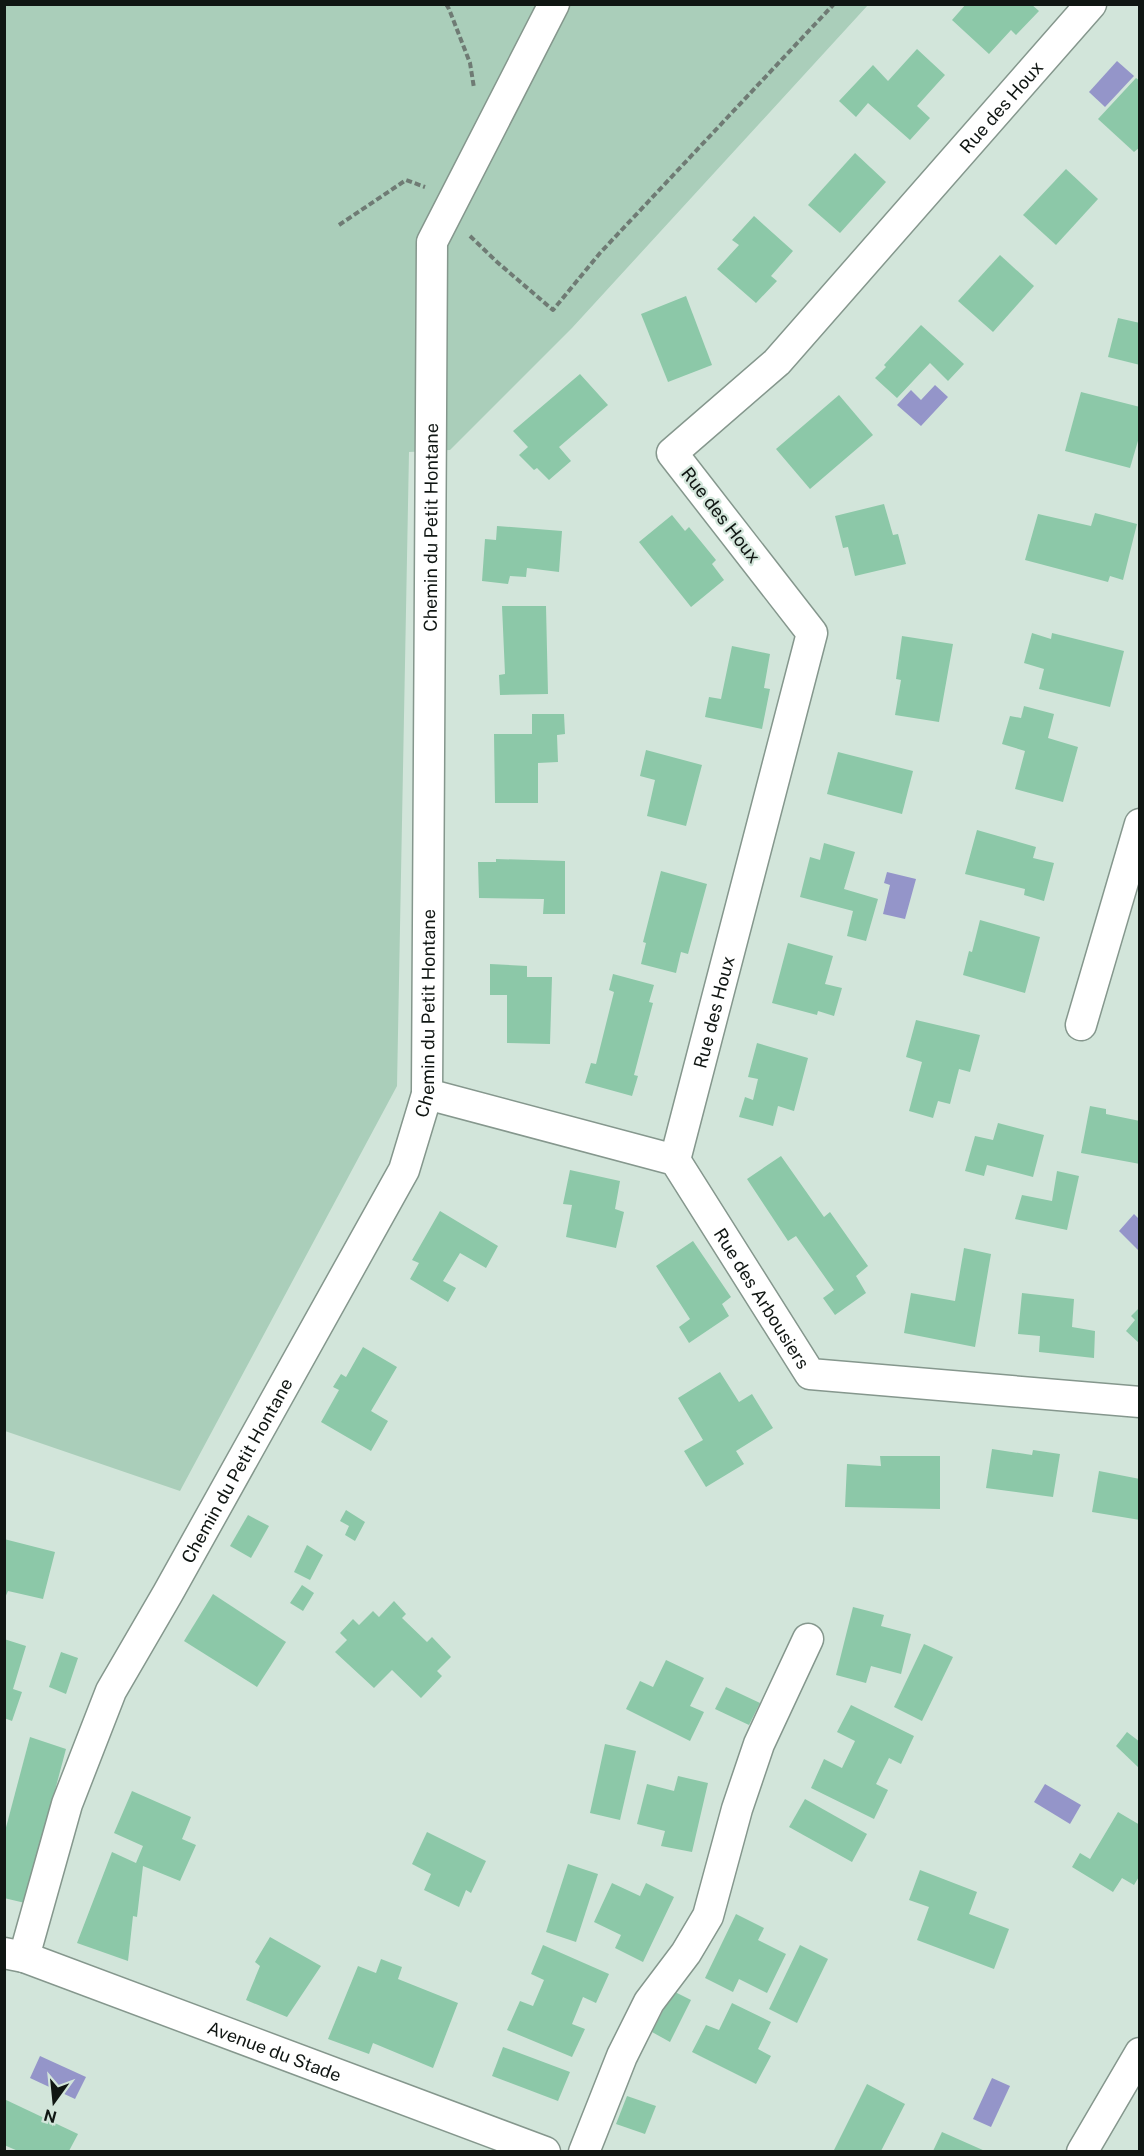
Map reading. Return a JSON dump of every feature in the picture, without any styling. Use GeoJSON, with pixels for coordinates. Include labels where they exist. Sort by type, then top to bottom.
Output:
{"type":"FeatureCollection","features":[{"type":"Feature","properties":{"kind":"street","name":"Chemin du Petit Hontane"},"geometry":{"type":"LineString","coordinates":[[14,1955],[67,1803],[111,1691],[404,1170],[427,1094],[432,242],[554,4]]}},
{"type":"Feature","properties":{"kind":"street","name":"Rue des Houx"},"geometry":{"type":"LineString","coordinates":[[675,1160],[813,633],[672,453],[777,362],[1091,4]]}},
{"type":"Feature","properties":{"kind":"street"},"geometry":{"type":"LineString","coordinates":[[1081,1025],[1140,824]]}},
{"type":"Feature","properties":{"kind":"street"},"geometry":{"type":"LineString","coordinates":[[427,1094],[675,1160]]}},
{"type":"Feature","properties":{"kind":"street","name":"Rue des Arbousiers"},"geometry":{"type":"LineString","coordinates":[[675,1160],[810,1374],[1140,1402]]}},
{"type":"Feature","properties":{"kind":"street"},"geometry":{"type":"LineString","coordinates":[[584,2151],[622,2056],[649,2002],[686,1953],[708,1916],[759,1744],[808,1639]]}},
{"type":"Feature","properties":{"kind":"street","name":"Avenue du Stade"},"geometry":{"type":"LineString","coordinates":[[14,1955],[545,2151]]}},
{"type":"Feature","properties":{"kind":"street"},"geometry":{"type":"LineString","coordinates":[[1082,2151],[1140,2052]]}},
{"type":"Feature","properties":{"kind":"path"},"geometry":{"type":"LineString","coordinates":[[446,4],[470,63],[484,141]]}},
{"type":"Feature","properties":{"kind":"path"},"geometry":{"type":"LineString","coordinates":[[339,225],[406,180],[454,198],[460,226],[497,262],[553,310],[600,253],[834,4]]}},
{"type":"Feature","properties":{"kind":"green space"},"geometry":{"type":"Polygon","coordinates":[[[5,5],[868,5],[572,328],[450,450],[409,452],[397,1086],[180,1491],[5,1431],[5,5]]]}},
{"type":"Feature","properties":{"kind":"water"},"geometry":{"type":"Polygon","coordinates":[[[1117,61],[1134,76],[1105,107],[1089,92],[1117,61]]]}},
{"type":"Feature","properties":{"kind":"water"},"geometry":{"type":"Polygon","coordinates":[[[935,385],[948,397],[921,426],[897,405],[911,390],[921,400],[935,385]]]}},
{"type":"Feature","properties":{"kind":"water"},"geometry":{"type":"Polygon","coordinates":[[[887,872],[916,879],[905,919],[883,914],[890,885],[884,883],[887,872]]]}},
{"type":"Feature","properties":{"kind":"water"},"geometry":{"type":"Polygon","coordinates":[[[1134,1214],[1139,1219],[1139,1251],[1119,1231],[1134,1214]]]}},
{"type":"Feature","properties":{"kind":"water"},"geometry":{"type":"Polygon","coordinates":[[[1045,1784],[1081,1805],[1070,1824],[1034,1802],[1045,1784]]]}},
{"type":"Feature","properties":{"kind":"water"},"geometry":{"type":"Polygon","coordinates":[[[40,2056],[86,2077],[75,2099],[30,2078],[40,2056]]]}},
{"type":"Feature","properties":{"kind":"water"},"geometry":{"type":"Polygon","coordinates":[[[992,2078],[1010,2086],[991,2127],[973,2119],[992,2078]]]}},
{"type":"Feature","properties":{"kind":"building"},"geometry":{"type":"Polygon","coordinates":[[[966,4],[1031,4],[1039,11],[1016,35],[1011,30],[989,54],[952,20],[966,4]]]}},
{"type":"Feature","properties":{"kind":"building"},"geometry":{"type":"Polygon","coordinates":[[[917,49],[945,75],[917,106],[930,118],[910,140],[868,103],[856,117],[839,101],[873,65],[888,81],[917,49]]]}},
{"type":"Feature","properties":{"kind":"building"},"geometry":{"type":"Polygon","coordinates":[[[1136,78],[1140,81],[1140,147],[1134,152],[1098,119],[1136,78]]]}},
{"type":"Feature","properties":{"kind":"building"},"geometry":{"type":"Polygon","coordinates":[[[855,153],[886,182],[840,233],[808,205],[855,153]]]}},
{"type":"Feature","properties":{"kind":"building"},"geometry":{"type":"Polygon","coordinates":[[[1066,169],[1098,199],[1056,245],[1023,215],[1066,169]]]}},
{"type":"Feature","properties":{"kind":"building"},"geometry":{"type":"Polygon","coordinates":[[[754,216],[793,251],[771,276],[777,281],[756,303],[717,269],[739,245],[732,240],[754,216]]]}},
{"type":"Feature","properties":{"kind":"building"},"geometry":{"type":"Polygon","coordinates":[[[1000,255],[1034,286],[993,332],[958,301],[1000,255]]]}},
{"type":"Feature","properties":{"kind":"building"},"geometry":{"type":"Polygon","coordinates":[[[686,296],[712,365],[668,382],[641,314],[686,296]]]}},
{"type":"Feature","properties":{"kind":"building"},"geometry":{"type":"Polygon","coordinates":[[[1118,318],[1140,323],[1140,365],[1108,357],[1118,318]]]}},
{"type":"Feature","properties":{"kind":"building"},"geometry":{"type":"Polygon","coordinates":[[[921,325],[964,364],[948,381],[930,363],[897,398],[875,378],[921,325]]]}},
{"type":"Feature","properties":{"kind":"building"},"geometry":{"type":"Polygon","coordinates":[[[580,374],[608,405],[559,447],[571,461],[549,480],[537,468],[534,470],[519,455],[528,447],[513,431],[580,374]]]}},
{"type":"Feature","properties":{"kind":"building"},"geometry":{"type":"Polygon","coordinates":[[[1081,392],[1140,407],[1140,434],[1130,468],[1065,451],[1081,392]]]}},
{"type":"Feature","properties":{"kind":"building"},"geometry":{"type":"Polygon","coordinates":[[[839,395],[873,435],[810,489],[776,449],[839,395]]]}},
{"type":"Feature","properties":{"kind":"building"},"geometry":{"type":"Polygon","coordinates":[[[884,504],[893,535],[898,534],[906,564],[855,576],[848,547],[843,548],[835,516],[884,504]]]}},
{"type":"Feature","properties":{"kind":"building"},"geometry":{"type":"Polygon","coordinates":[[[1095,513],[1137,524],[1123,580],[1110,576],[1108,582],[1025,560],[1038,514],[1091,526],[1095,513]]]}},
{"type":"Feature","properties":{"kind":"building"},"geometry":{"type":"Polygon","coordinates":[[[672,515],[685,531],[689,527],[716,560],[712,564],[724,580],[691,607],[639,542],[672,515]]]}},
{"type":"Feature","properties":{"kind":"building"},"geometry":{"type":"Polygon","coordinates":[[[497,526],[562,531],[559,572],[527,568],[526,577],[510,576],[508,584],[482,581],[485,539],[496,540],[497,526]]]}},
{"type":"Feature","properties":{"kind":"building"},"geometry":{"type":"Polygon","coordinates":[[[502,606],[546,606],[548,694],[500,695],[499,675],[505,674],[502,606]]]}},
{"type":"Feature","properties":{"kind":"building"},"geometry":{"type":"Polygon","coordinates":[[[1032,633],[1051,639],[1052,633],[1124,651],[1110,707],[1039,689],[1044,669],[1024,663],[1032,633]]]}},
{"type":"Feature","properties":{"kind":"building"},"geometry":{"type":"Polygon","coordinates":[[[902,636],[953,644],[939,722],[895,715],[901,680],[896,679],[902,636]]]}},
{"type":"Feature","properties":{"kind":"building"},"geometry":{"type":"Polygon","coordinates":[[[732,646],[770,654],[764,688],[770,689],[762,729],[705,717],[709,697],[721,699],[732,646]]]}},
{"type":"Feature","properties":{"kind":"building"},"geometry":{"type":"Polygon","coordinates":[[[1024,706],[1054,714],[1048,738],[1078,747],[1063,802],[1015,789],[1025,751],[1002,744],[1010,716],[1021,718],[1024,706]]]}},
{"type":"Feature","properties":{"kind":"building"},"geometry":{"type":"Polygon","coordinates":[[[532,714],[564,714],[565,734],[557,735],[558,762],[538,763],[538,803],[495,803],[494,734],[532,734],[532,714]]]}},
{"type":"Feature","properties":{"kind":"building"},"geometry":{"type":"Polygon","coordinates":[[[646,750],[702,765],[686,826],[647,816],[655,780],[640,776],[646,750]]]}},
{"type":"Feature","properties":{"kind":"building"},"geometry":{"type":"Polygon","coordinates":[[[838,752],[913,771],[902,814],[827,794],[838,752]]]}},
{"type":"Feature","properties":{"kind":"building"},"geometry":{"type":"Polygon","coordinates":[[[977,830],[1036,847],[1033,858],[1054,863],[1044,901],[1024,895],[1025,889],[965,874],[977,830]]]}},
{"type":"Feature","properties":{"kind":"building"},"geometry":{"type":"Polygon","coordinates":[[[824,843],[855,852],[844,889],[878,899],[866,941],[847,936],[853,911],[800,897],[810,857],[820,860],[824,843]]]}},
{"type":"Feature","properties":{"kind":"building"},"geometry":{"type":"Polygon","coordinates":[[[496,859],[565,861],[565,914],[543,914],[544,899],[479,898],[478,862],[496,862],[496,859]]]}},
{"type":"Feature","properties":{"kind":"building"},"geometry":{"type":"Polygon","coordinates":[[[661,871],[707,884],[688,954],[681,952],[676,973],[641,964],[646,943],[643,942],[661,871]]]}},
{"type":"Feature","properties":{"kind":"building"},"geometry":{"type":"Polygon","coordinates":[[[980,920],[1040,937],[1025,993],[963,975],[969,951],[972,952],[980,920]]]}},
{"type":"Feature","properties":{"kind":"building"},"geometry":{"type":"Polygon","coordinates":[[[788,943],[833,956],[825,984],[842,988],[834,1016],[818,1011],[817,1015],[772,1003],[788,943]]]}},
{"type":"Feature","properties":{"kind":"building"},"geometry":{"type":"Polygon","coordinates":[[[490,964],[527,966],[527,977],[552,977],[550,1044],[507,1043],[507,995],[490,995],[490,964]]]}},
{"type":"Feature","properties":{"kind":"building"},"geometry":{"type":"Polygon","coordinates":[[[613,974],[654,985],[649,1002],[653,1003],[634,1075],[638,1076],[632,1096],[585,1083],[591,1063],[596,1064],[614,992],[609,990],[613,974]]]}},
{"type":"Feature","properties":{"kind":"building"},"geometry":{"type":"Polygon","coordinates":[[[916,1020],[980,1035],[970,1072],[959,1069],[950,1104],[938,1101],[933,1118],[909,1111],[922,1062],[906,1057],[916,1020]]]}},
{"type":"Feature","properties":{"kind":"building"},"geometry":{"type":"Polygon","coordinates":[[[757,1043],[808,1058],[794,1111],[778,1106],[773,1126],[739,1117],[745,1097],[753,1100],[758,1079],[748,1077],[757,1043]]]}},
{"type":"Feature","properties":{"kind":"building"},"geometry":{"type":"Polygon","coordinates":[[[1090,1106],[1106,1109],[1106,1114],[1140,1121],[1140,1164],[1081,1153],[1090,1106]]]}},
{"type":"Feature","properties":{"kind":"building"},"geometry":{"type":"Polygon","coordinates":[[[998,1123],[1044,1135],[1033,1177],[987,1165],[984,1176],[965,1171],[975,1136],[993,1140],[998,1123]]]}},
{"type":"Feature","properties":{"kind":"building"},"geometry":{"type":"Polygon","coordinates":[[[781,1156],[824,1217],[830,1212],[868,1266],[856,1276],[866,1293],[835,1315],[823,1298],[834,1290],[796,1236],[788,1241],[747,1179],[781,1156]]]}},
{"type":"Feature","properties":{"kind":"building"},"geometry":{"type":"Polygon","coordinates":[[[570,1170],[620,1181],[615,1209],[624,1212],[616,1248],[566,1237],[572,1205],[563,1204],[570,1170]]]}},
{"type":"Feature","properties":{"kind":"building"},"geometry":{"type":"Polygon","coordinates":[[[1057,1171],[1079,1176],[1067,1230],[1015,1219],[1022,1195],[1052,1201],[1057,1171]]]}},
{"type":"Feature","properties":{"kind":"building"},"geometry":{"type":"Polygon","coordinates":[[[440,1211],[498,1246],[486,1268],[460,1253],[443,1281],[456,1288],[448,1302],[410,1279],[419,1263],[412,1260],[440,1211]]]}},
{"type":"Feature","properties":{"kind":"building"},"geometry":{"type":"Polygon","coordinates":[[[693,1241],[731,1297],[722,1304],[729,1316],[689,1343],[679,1327],[690,1319],[656,1266],[693,1241]]]}},
{"type":"Feature","properties":{"kind":"building"},"geometry":{"type":"Polygon","coordinates":[[[964,1248],[991,1254],[975,1347],[904,1333],[911,1293],[955,1301],[964,1248]]]}},
{"type":"Feature","properties":{"kind":"building"},"geometry":{"type":"Polygon","coordinates":[[[1022,1293],[1074,1299],[1072,1327],[1095,1331],[1094,1358],[1039,1352],[1040,1336],[1018,1334],[1022,1293]]]}},
{"type":"Feature","properties":{"kind":"building"},"geometry":{"type":"Polygon","coordinates":[[[1140,1307],[1140,1344],[1126,1331],[1135,1320],[1131,1316],[1140,1307]]]}},
{"type":"Feature","properties":{"kind":"building"},"geometry":{"type":"Polygon","coordinates":[[[363,1347],[397,1367],[371,1411],[388,1421],[371,1451],[321,1422],[339,1390],[333,1387],[341,1374],[346,1377],[363,1347]]]}},
{"type":"Feature","properties":{"kind":"building"},"geometry":{"type":"Polygon","coordinates":[[[720,1372],[739,1402],[752,1394],[773,1428],[736,1451],[744,1464],[706,1487],[684,1451],[703,1440],[678,1398],[720,1372]]]}},
{"type":"Feature","properties":{"kind":"building"},"geometry":{"type":"Polygon","coordinates":[[[992,1449],[1032,1455],[1033,1450],[1060,1454],[1053,1497],[986,1488],[992,1449]]]}},
{"type":"Feature","properties":{"kind":"building"},"geometry":{"type":"Polygon","coordinates":[[[880,1456],[940,1456],[940,1509],[845,1507],[847,1464],[881,1466],[880,1456]]]}},
{"type":"Feature","properties":{"kind":"building"},"geometry":{"type":"Polygon","coordinates":[[[1099,1471],[1140,1479],[1140,1520],[1092,1512],[1099,1471]]]}},
{"type":"Feature","properties":{"kind":"building"},"geometry":{"type":"Polygon","coordinates":[[[346,1510],[365,1522],[355,1541],[345,1535],[349,1526],[340,1521],[346,1510]]]}},
{"type":"Feature","properties":{"kind":"building"},"geometry":{"type":"Polygon","coordinates":[[[248,1515],[269,1526],[251,1558],[230,1546],[248,1515]]]}},
{"type":"Feature","properties":{"kind":"building"},"geometry":{"type":"Polygon","coordinates":[[[4,1539],[55,1552],[43,1599],[8,1591],[4,1600],[4,1539]]]}},
{"type":"Feature","properties":{"kind":"building"},"geometry":{"type":"Polygon","coordinates":[[[307,1545],[323,1555],[310,1580],[294,1572],[307,1545]]]}},
{"type":"Feature","properties":{"kind":"building"},"geometry":{"type":"Polygon","coordinates":[[[302,1585],[314,1593],[303,1611],[290,1603],[302,1585]]]}},
{"type":"Feature","properties":{"kind":"building"},"geometry":{"type":"Polygon","coordinates":[[[213,1594],[286,1642],[257,1687],[184,1641],[213,1594]]]}},
{"type":"Feature","properties":{"kind":"building"},"geometry":{"type":"Polygon","coordinates":[[[394,1601],[406,1614],[402,1618],[427,1642],[432,1637],[451,1657],[437,1671],[442,1676],[421,1698],[392,1670],[374,1688],[335,1652],[347,1640],[340,1633],[353,1619],[359,1625],[373,1611],[379,1617],[394,1601]]]}},
{"type":"Feature","properties":{"kind":"building"},"geometry":{"type":"Polygon","coordinates":[[[853,1607],[884,1615],[881,1626],[911,1634],[901,1674],[871,1666],[866,1683],[836,1675],[853,1607]]]}},
{"type":"Feature","properties":{"kind":"building"},"geometry":{"type":"Polygon","coordinates":[[[4,1639],[26,1646],[13,1689],[22,1692],[12,1721],[4,1718],[4,1639]]]}},
{"type":"Feature","properties":{"kind":"building"},"geometry":{"type":"Polygon","coordinates":[[[924,1644],[953,1657],[922,1721],[894,1707],[924,1644]]]}},
{"type":"Feature","properties":{"kind":"building"},"geometry":{"type":"Polygon","coordinates":[[[61,1652],[78,1658],[66,1694],[49,1687],[61,1652]]]}},
{"type":"Feature","properties":{"kind":"building"},"geometry":{"type":"Polygon","coordinates":[[[666,1660],[704,1678],[690,1706],[704,1712],[690,1741],[626,1709],[640,1681],[653,1687],[666,1660]]]}},
{"type":"Feature","properties":{"kind":"building"},"geometry":{"type":"Polygon","coordinates":[[[726,1687],[760,1703],[749,1725],[715,1709],[726,1687]]]}},
{"type":"Feature","properties":{"kind":"building"},"geometry":{"type":"Polygon","coordinates":[[[851,1705],[914,1736],[901,1764],[889,1758],[876,1784],[888,1790],[874,1819],[811,1788],[824,1759],[842,1768],[855,1741],[837,1732],[851,1705]]]}},
{"type":"Feature","properties":{"kind":"building"},"geometry":{"type":"Polygon","coordinates":[[[1127,1732],[1140,1742],[1140,1769],[1116,1746],[1127,1732]]]}},
{"type":"Feature","properties":{"kind":"building"},"geometry":{"type":"Polygon","coordinates":[[[30,1737],[66,1749],[25,1903],[4,1898],[4,1835],[30,1737]]]}},
{"type":"Feature","properties":{"kind":"building"},"geometry":{"type":"Polygon","coordinates":[[[605,1744],[636,1751],[620,1820],[590,1813],[605,1744]]]}},
{"type":"Feature","properties":{"kind":"building"},"geometry":{"type":"Polygon","coordinates":[[[678,1776],[708,1783],[692,1852],[661,1846],[665,1831],[637,1824],[647,1784],[674,1791],[678,1776]]]}},
{"type":"Feature","properties":{"kind":"building"},"geometry":{"type":"Polygon","coordinates":[[[132,1791],[191,1817],[182,1839],[196,1845],[180,1881],[143,1866],[137,1917],[133,1916],[128,1961],[77,1943],[112,1852],[136,1863],[143,1846],[114,1833],[132,1791]]]}},
{"type":"Feature","properties":{"kind":"building"},"geometry":{"type":"Polygon","coordinates":[[[805,1799],[867,1834],[852,1862],[789,1827],[805,1799]]]}},
{"type":"Feature","properties":{"kind":"building"},"geometry":{"type":"Polygon","coordinates":[[[1118,1812],[1140,1825],[1140,1875],[1134,1885],[1122,1878],[1113,1892],[1072,1867],[1080,1853],[1090,1859],[1118,1812]]]}},
{"type":"Feature","properties":{"kind":"building"},"geometry":{"type":"Polygon","coordinates":[[[427,1832],[486,1861],[471,1893],[466,1890],[459,1907],[424,1890],[431,1874],[412,1864],[427,1832]]]}},
{"type":"Feature","properties":{"kind":"building"},"geometry":{"type":"Polygon","coordinates":[[[568,1864],[598,1874],[576,1942],[546,1932],[568,1864]]]}},
{"type":"Feature","properties":{"kind":"building"},"geometry":{"type":"Polygon","coordinates":[[[920,1870],[977,1892],[969,1914],[1009,1929],[994,1969],[917,1940],[929,1907],[909,1900],[920,1870]]]}},
{"type":"Feature","properties":{"kind":"building"},"geometry":{"type":"Polygon","coordinates":[[[612,1883],[640,1896],[646,1883],[674,1897],[643,1962],[615,1948],[621,1935],[594,1922],[612,1883]]]}},
{"type":"Feature","properties":{"kind":"building"},"geometry":{"type":"Polygon","coordinates":[[[736,1914],[764,1928],[758,1940],[786,1954],[767,1993],[739,1979],[733,1992],[705,1978],[736,1914]]]}},
{"type":"Feature","properties":{"kind":"building"},"geometry":{"type":"Polygon","coordinates":[[[270,1937],[321,1966],[287,2017],[246,2000],[260,1966],[255,1962],[270,1937]]]}},
{"type":"Feature","properties":{"kind":"building"},"geometry":{"type":"Polygon","coordinates":[[[543,1945],[609,1974],[596,2003],[583,1997],[572,2024],[585,2029],[572,2057],[507,2030],[520,2001],[533,2006],[544,1980],[531,1974],[543,1945]]]}},
{"type":"Feature","properties":{"kind":"building"},"geometry":{"type":"Polygon","coordinates":[[[800,1945],[828,1959],[797,2023],[769,2009],[800,1945]]]}},
{"type":"Feature","properties":{"kind":"building"},"geometry":{"type":"Polygon","coordinates":[[[381,1959],[402,1967],[398,1979],[458,2003],[433,2068],[373,2043],[369,2054],[328,2039],[358,1966],[376,1973],[381,1959]]]}},
{"type":"Feature","properties":{"kind":"building"},"geometry":{"type":"Polygon","coordinates":[[[673,1991],[691,2000],[670,2042],[652,2032],[673,1991]]]}},
{"type":"Feature","properties":{"kind":"building"},"geometry":{"type":"Polygon","coordinates":[[[732,2003],[771,2022],[758,2049],[771,2056],[756,2084],[692,2052],[706,2025],[719,2030],[732,2003]]]}},
{"type":"Feature","properties":{"kind":"building"},"geometry":{"type":"Polygon","coordinates":[[[503,2047],[570,2072],[558,2101],[492,2076],[503,2047]]]}},
{"type":"Feature","properties":{"kind":"building"},"geometry":{"type":"Polygon","coordinates":[[[867,2084],[905,2104],[881,2151],[836,2151],[834,2150],[867,2084]]]}},
{"type":"Feature","properties":{"kind":"building"},"geometry":{"type":"Polygon","coordinates":[[[627,2096],[656,2106],[645,2134],[616,2124],[627,2096]]]}},
{"type":"Feature","properties":{"kind":"building"},"geometry":{"type":"Polygon","coordinates":[[[4,2099],[78,2134],[69,2151],[18,2151],[4,2145],[4,2099]]]}},
{"type":"Feature","properties":{"kind":"building"},"geometry":{"type":"Polygon","coordinates":[[[942,2132],[985,2151],[933,2151],[942,2132]]]}}]}
